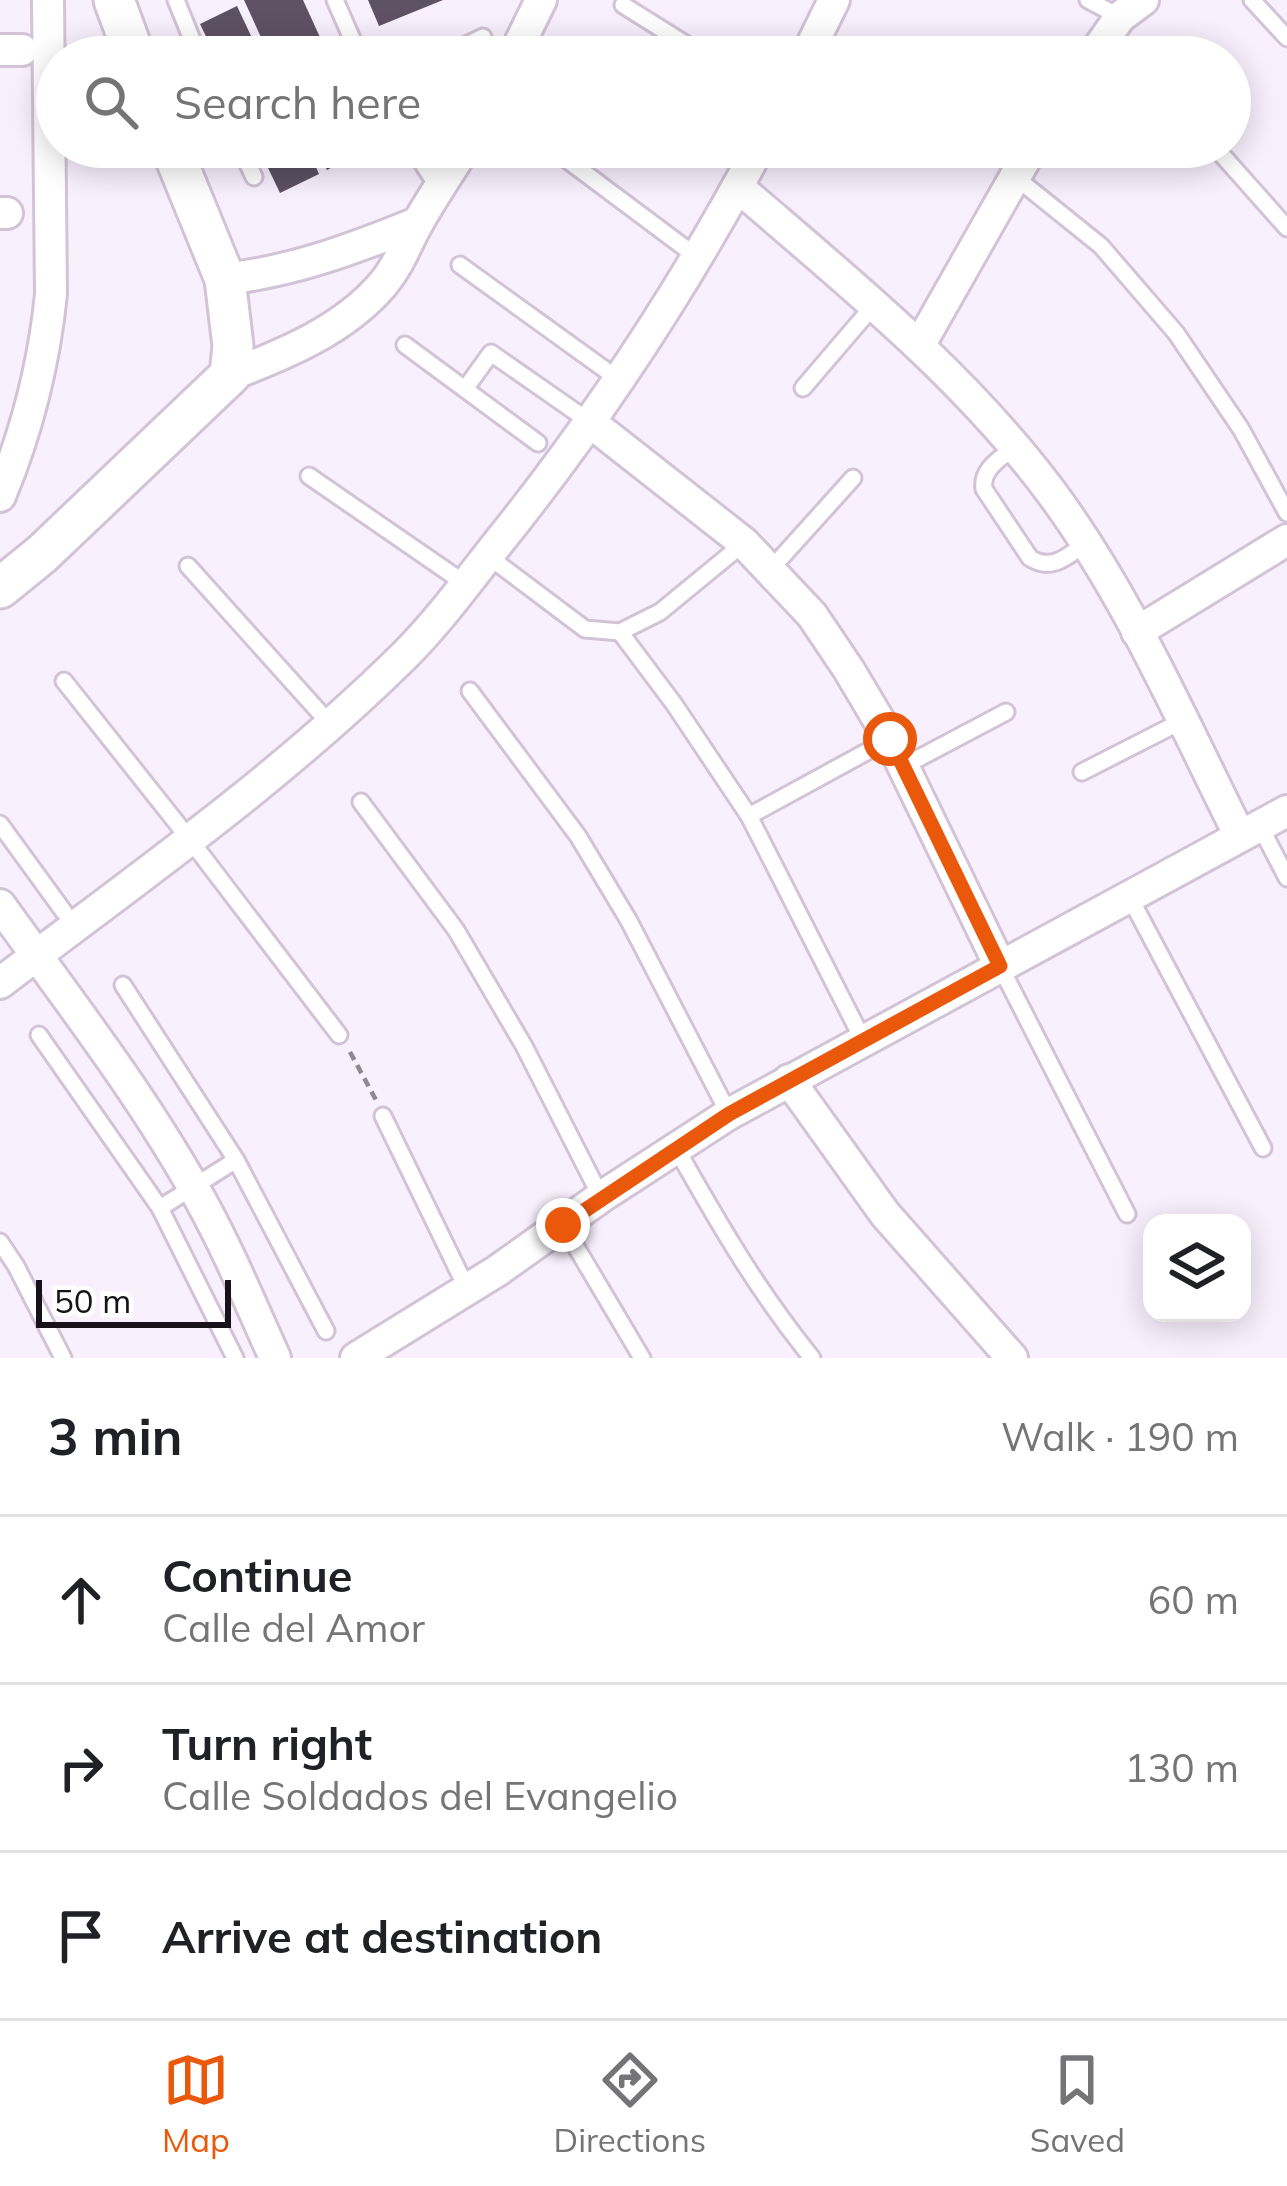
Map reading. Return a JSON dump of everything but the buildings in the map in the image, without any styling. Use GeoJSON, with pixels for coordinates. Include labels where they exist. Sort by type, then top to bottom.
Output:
{"type":"FeatureCollection","features":[{"type":"Feature","properties":{"kind":"street"},"geometry":{"type":"LineString","coordinates":[[48,0],[48,36]]}},
{"type":"Feature","properties":{"kind":"street"},"geometry":{"type":"LineString","coordinates":[[114,0],[127,36]]}},
{"type":"Feature","properties":{"kind":"street"},"geometry":{"type":"LineString","coordinates":[[816,36],[834,0]]}},
{"type":"Feature","properties":{"kind":"street"},"geometry":{"type":"LineString","coordinates":[[523,36],[538,2]]}},
{"type":"Feature","properties":{"kind":"street"},"geometry":{"type":"LineString","coordinates":[[1111,36],[1123,6]]}},
{"type":"Feature","properties":{"kind":"street"},"geometry":{"type":"LineString","coordinates":[[0,496],[37,388],[48,326],[50,168]]}},
{"type":"Feature","properties":{"kind":"street"},"geometry":{"type":"LineString","coordinates":[[180,168],[225,278],[233,346],[230,375]]}},
{"type":"Feature","properties":{"kind":"street"},"geometry":{"type":"LineString","coordinates":[[0,588],[230,375],[294,350],[351,314],[404,256],[417,223],[452,168]]}},
{"type":"Feature","properties":{"kind":"street"},"geometry":{"type":"LineString","coordinates":[[0,983],[191,841],[406,654],[467,585],[590,422],[697,257],[748,168]]}},
{"type":"Feature","properties":{"kind":"street"},"geometry":{"type":"LineString","coordinates":[[919,346],[1016,168]]}},
{"type":"Feature","properties":{"kind":"street"},"geometry":{"type":"LineString","coordinates":[[356,1358],[729,1114],[1262,824],[1182,721],[1086,543],[1014,447],[919,346],[738,187]]}},
{"type":"Feature","properties":{"kind":"street"},"geometry":{"type":"LineString","coordinates":[[225,278],[339,255],[417,223]]}},
{"type":"Feature","properties":{"kind":"street"},"geometry":{"type":"LineString","coordinates":[[590,422],[744,544],[812,615],[897,752],[1000,966]]}},
{"type":"Feature","properties":{"kind":"street"},"geometry":{"type":"LineString","coordinates":[[1137,632],[1287,540]]}},
{"type":"Feature","properties":{"kind":"street"},"geometry":{"type":"LineString","coordinates":[[0,905],[142,1103],[230,1258],[275,1358]]}},
{"type":"Feature","properties":{"kind":"street"},"geometry":{"type":"LineString","coordinates":[[789,1080],[885,1214],[1000,1354]]}},
{"type":"Feature","properties":{"kind":"lane"},"geometry":{"type":"LineString","coordinates":[[176,0],[191,36]]}},
{"type":"Feature","properties":{"kind":"lane"},"geometry":{"type":"LineString","coordinates":[[335,0],[351,36]]}},
{"type":"Feature","properties":{"kind":"lane"},"geometry":{"type":"LineString","coordinates":[[1088,0],[1123,6]]}},
{"type":"Feature","properties":{"kind":"lane"},"geometry":{"type":"LineString","coordinates":[[1252,0],[1287,38]]}},
{"type":"Feature","properties":{"kind":"lane"},"geometry":{"type":"LineString","coordinates":[[623,5],[672,36]]}},
{"type":"Feature","properties":{"kind":"lane"},"geometry":{"type":"LineString","coordinates":[[250,168],[254,177]]}},
{"type":"Feature","properties":{"kind":"lane"},"geometry":{"type":"LineString","coordinates":[[426,168],[440,189]]}},
{"type":"Feature","properties":{"kind":"lane"},"geometry":{"type":"LineString","coordinates":[[578,168],[697,257]]}},
{"type":"Feature","properties":{"kind":"lane"},"geometry":{"type":"LineString","coordinates":[[1033,168],[1175,333],[1241,429],[1287,513]]}},
{"type":"Feature","properties":{"kind":"lane"},"geometry":{"type":"LineString","coordinates":[[1234,168],[1287,228]]}},
{"type":"Feature","properties":{"kind":"lane"},"geometry":{"type":"LineString","coordinates":[[460,265],[618,379]]}},
{"type":"Feature","properties":{"kind":"lane"},"geometry":{"type":"LineString","coordinates":[[803,388],[874,305]]}},
{"type":"Feature","properties":{"kind":"lane"},"geometry":{"type":"LineString","coordinates":[[405,345],[538,443]]}},
{"type":"Feature","properties":{"kind":"lane"},"geometry":{"type":"LineString","coordinates":[[465,389],[491,353],[590,422]]}},
{"type":"Feature","properties":{"kind":"lane"},"geometry":{"type":"LineString","coordinates":[[1014,447],[987,470],[983,489],[1030,557],[1050,565],[1086,543]]}},
{"type":"Feature","properties":{"kind":"lane"},"geometry":{"type":"LineString","coordinates":[[309,476],[467,585]]}},
{"type":"Feature","properties":{"kind":"lane"},"geometry":{"type":"LineString","coordinates":[[771,569],[853,478]]}},
{"type":"Feature","properties":{"kind":"lane"},"geometry":{"type":"LineString","coordinates":[[488,556],[585,628],[620,632],[660,612],[744,544]]}},
{"type":"Feature","properties":{"kind":"lane"},"geometry":{"type":"LineString","coordinates":[[188,566],[330,724]]}},
{"type":"Feature","properties":{"kind":"lane"},"geometry":{"type":"LineString","coordinates":[[620,632],[749,816],[863,1040]]}},
{"type":"Feature","properties":{"kind":"lane"},"geometry":{"type":"LineString","coordinates":[[64,681],[339,1035]]}},
{"type":"Feature","properties":{"kind":"lane"},"geometry":{"type":"LineString","coordinates":[[470,691],[578,836],[629,921],[729,1114]]}},
{"type":"Feature","properties":{"kind":"lane"},"geometry":{"type":"LineString","coordinates":[[749,816],[897,752],[1006,712]]}},
{"type":"Feature","properties":{"kind":"lane"},"geometry":{"type":"LineString","coordinates":[[1082,772],[1182,721]]}},
{"type":"Feature","properties":{"kind":"lane"},"geometry":{"type":"LineString","coordinates":[[361,802],[456,930],[524,1046],[602,1197]]}},
{"type":"Feature","properties":{"kind":"lane"},"geometry":{"type":"LineString","coordinates":[[1262,824],[1287,878]]}},
{"type":"Feature","properties":{"kind":"lane"},"geometry":{"type":"LineString","coordinates":[[3,834],[64,912]]}},
{"type":"Feature","properties":{"kind":"lane"},"geometry":{"type":"LineString","coordinates":[[1129,896],[1263,1148]]}},
{"type":"Feature","properties":{"kind":"lane"},"geometry":{"type":"LineString","coordinates":[[1000,966],[1127,1214]]}},
{"type":"Feature","properties":{"kind":"lane"},"geometry":{"type":"LineString","coordinates":[[123,985],[236,1160],[326,1331]]}},
{"type":"Feature","properties":{"kind":"lane"},"geometry":{"type":"LineString","coordinates":[[39,1035],[160,1208],[235,1358]]}},
{"type":"Feature","properties":{"kind":"lane"},"geometry":{"type":"LineString","coordinates":[[383,1116],[467,1289]]}},
{"type":"Feature","properties":{"kind":"lane"},"geometry":{"type":"LineString","coordinates":[[676,1148],[734,1251],[812,1358]]}},
{"type":"Feature","properties":{"kind":"lane"},"geometry":{"type":"LineString","coordinates":[[160,1208],[236,1160]]}},
{"type":"Feature","properties":{"kind":"lane"},"geometry":{"type":"LineString","coordinates":[[563,1225],[642,1358]]}},
{"type":"Feature","properties":{"kind":"lane"},"geometry":{"type":"LineString","coordinates":[[0,1243],[63,1358]]}},
{"type":"Feature","properties":{"kind":"path"},"geometry":{"type":"LineString","coordinates":[[339,1035],[383,1116]]}},
{"type":"Feature","properties":{"kind":"route"},"geometry":{"type":"LineString","coordinates":[[563,1225],[729,1114],[1000,966],[890,739]]}}]}
